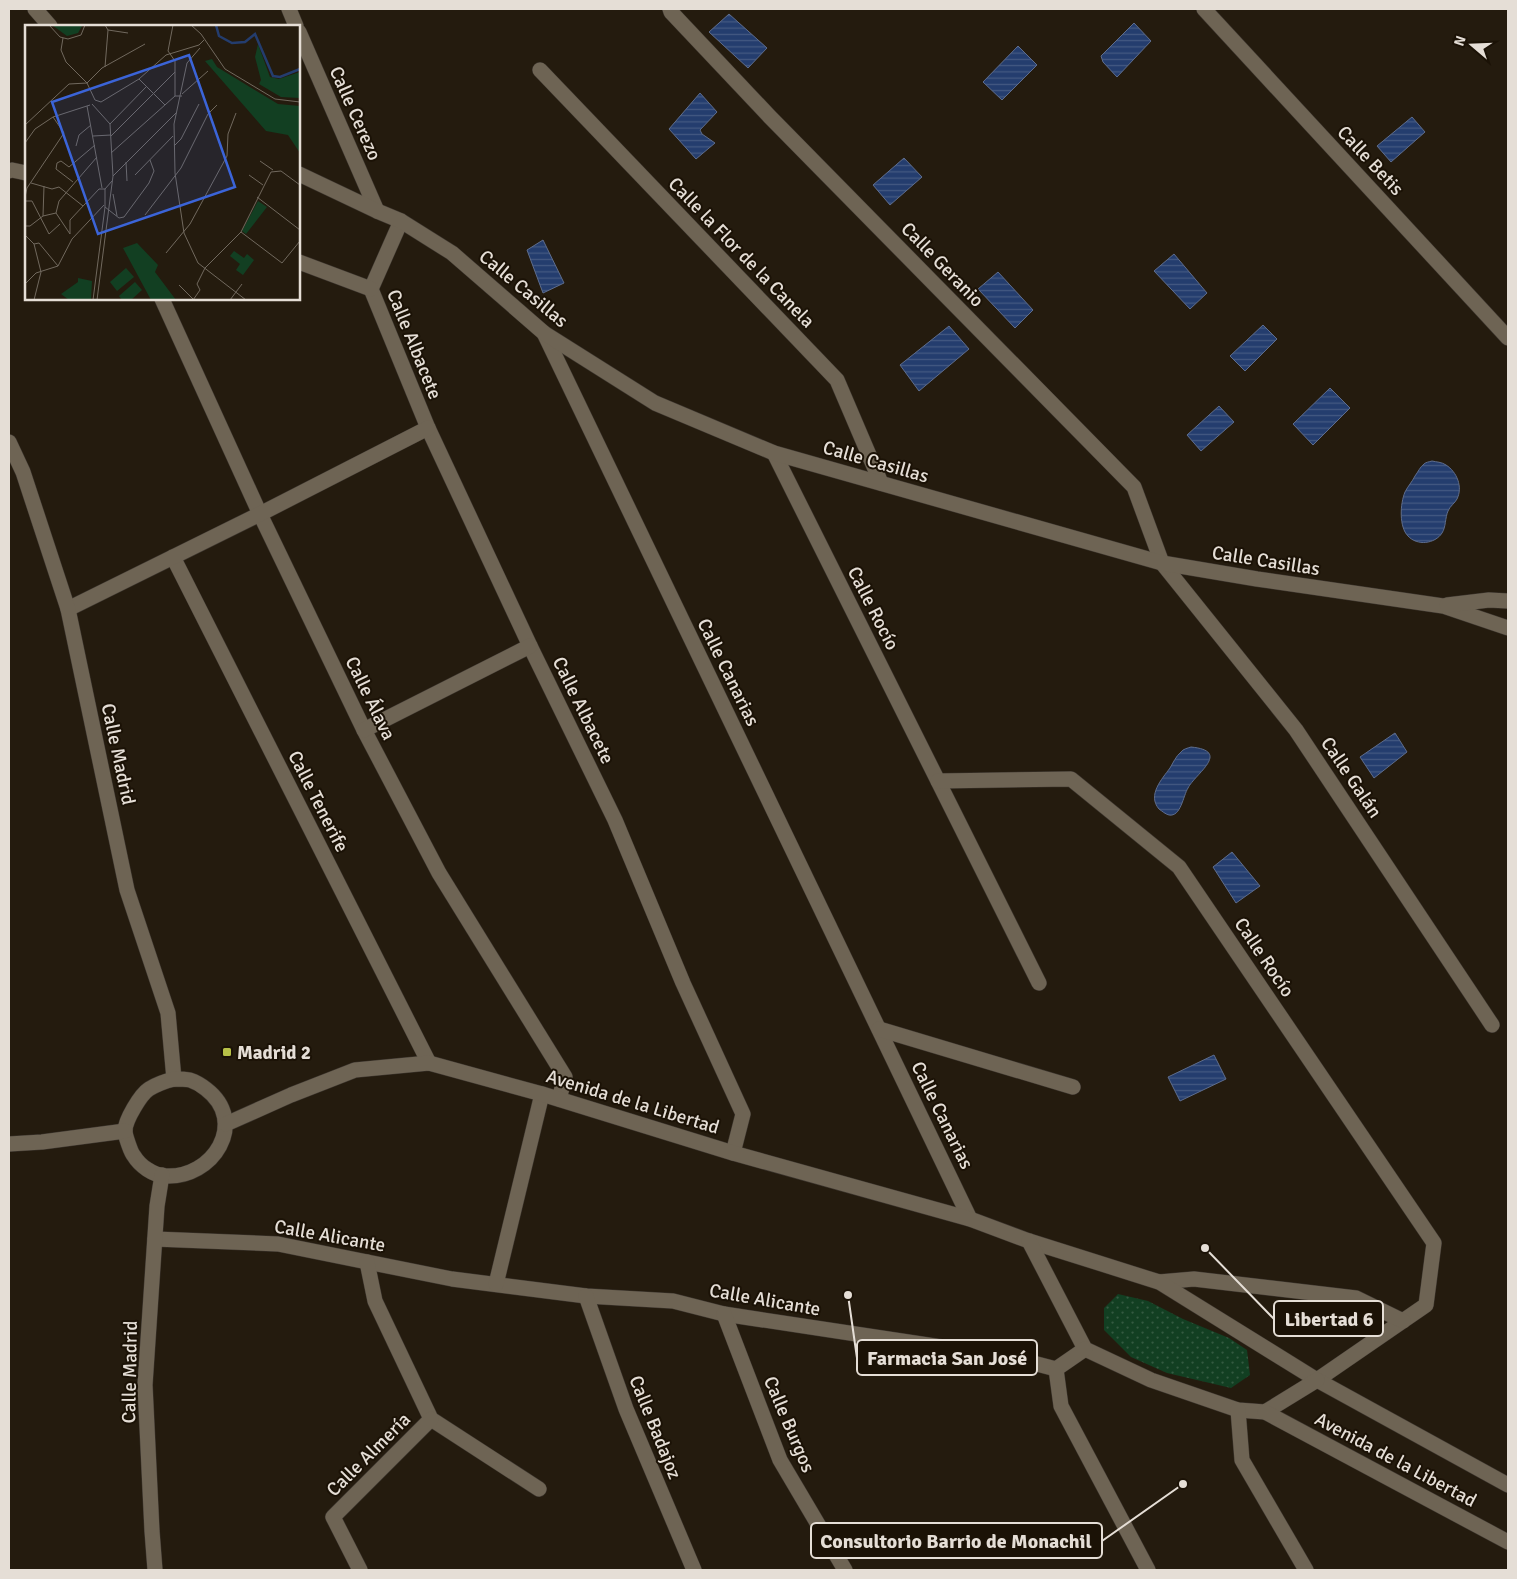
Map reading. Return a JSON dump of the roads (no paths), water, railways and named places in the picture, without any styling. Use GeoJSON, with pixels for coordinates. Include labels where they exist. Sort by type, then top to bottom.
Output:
{"type":"FeatureCollection","features":[{"type":"Feature","properties":{"kind":"street"},"geometry":{"type":"LineString","coordinates":[[35,9],[49,25]]}},
{"type":"Feature","properties":{"kind":"street"},"geometry":{"type":"LineString","coordinates":[[289,9],[296,25]]}},
{"type":"Feature","properties":{"kind":"street","name":"Calle Geranio"},"geometry":{"type":"LineString","coordinates":[[670,9],[770,117],[1134,487],[1162,563]]}},
{"type":"Feature","properties":{"kind":"street","name":"Calle Betis"},"geometry":{"type":"LineString","coordinates":[[1204,9],[1508,338]]}},
{"type":"Feature","properties":{"kind":"street","name":"Calle Cerezo"},"geometry":{"type":"LineString","coordinates":[[300,34],[377,211]]}},
{"type":"Feature","properties":{"kind":"street","name":"Calle la Flor de la Canela"},"geometry":{"type":"LineString","coordinates":[[540,70],[837,380],[881,483]]}},
{"type":"Feature","properties":{"kind":"street"},"geometry":{"type":"LineString","coordinates":[[9,171],[25,173]]}},
{"type":"Feature","properties":{"kind":"street","name":"Calle Casillas"},"geometry":{"type":"LineString","coordinates":[[300,174],[401,221],[452,253],[544,333],[656,403],[774,453],[1162,563],[1443,606],[1508,628]]}},
{"type":"Feature","properties":{"kind":"street","name":"Calle Albacete"},"geometry":{"type":"LineString","coordinates":[[401,221],[371,289],[428,428],[530,646],[615,820],[683,983],[743,1114],[733,1152]]}},
{"type":"Feature","properties":{"kind":"street","name":"Calle Albacete"},"geometry":{"type":"LineString","coordinates":[[300,262],[371,289]]}},
{"type":"Feature","properties":{"kind":"street","name":"Calle Álava"},"geometry":{"type":"LineString","coordinates":[[162,300],[260,514],[364,730],[439,873],[565,1077],[559,1100]]}},
{"type":"Feature","properties":{"kind":"street","name":"Calle Canarias"},"geometry":{"type":"LineString","coordinates":[[544,333],[970,1218]]}},
{"type":"Feature","properties":{"kind":"street"},"geometry":{"type":"LineString","coordinates":[[68,609],[428,428]]}},
{"type":"Feature","properties":{"kind":"street","name":"Calle Madrid"},"geometry":{"type":"LineString","coordinates":[[9,442],[23,472],[68,609],[127,890],[168,1013],[174,1079]]}},
{"type":"Feature","properties":{"kind":"street","name":"Calle Rocío"},"geometry":{"type":"LineString","coordinates":[[774,453],[1039,983]]}},
{"type":"Feature","properties":{"kind":"street","name":"Calle Tenerife"},"geometry":{"type":"LineString","coordinates":[[173,557],[430,1063]]}},
{"type":"Feature","properties":{"kind":"street","name":"Calle Galán"},"geometry":{"type":"LineString","coordinates":[[1162,563],[1296,730],[1492,1025]]}},
{"type":"Feature","properties":{"kind":"street"},"geometry":{"type":"LineString","coordinates":[[1443,606],[1489,600],[1508,601]]}},
{"type":"Feature","properties":{"kind":"street"},"geometry":{"type":"LineString","coordinates":[[364,730],[530,646]]}},
{"type":"Feature","properties":{"kind":"street","name":"Calle Rocío"},"geometry":{"type":"LineString","coordinates":[[938,781],[1071,778],[1179,866],[1434,1243],[1426,1305]]}},
{"type":"Feature","properties":{"kind":"street","name":"Calle Canarias"},"geometry":{"type":"LineString","coordinates":[[879,1029],[1073,1086]]}},
{"type":"Feature","properties":{"kind":"street","name":"Avenida de la Libertad"},"geometry":{"type":"LineString","coordinates":[[226,1124],[291,1095],[355,1070],[430,1063],[542,1094],[733,1152],[970,1218],[1029,1241],[1159,1282],[1317,1380],[1508,1485]]}},
{"type":"Feature","properties":{"kind":"street"},"geometry":{"type":"LineString","coordinates":[[174,1079],[195,1082],[214,1095],[222,1107],[226,1124],[222,1141],[215,1154],[204,1165],[192,1172],[176,1176],[162,1176],[147,1170],[134,1156],[125,1131],[132,1109],[148,1090],[162,1082],[174,1079]]}},
{"type":"Feature","properties":{"kind":"street"},"geometry":{"type":"LineString","coordinates":[[496,1284],[542,1094]]}},
{"type":"Feature","properties":{"kind":"street"},"geometry":{"type":"LineString","coordinates":[[9,1144],[42,1142],[125,1131]]}},
{"type":"Feature","properties":{"kind":"street","name":"Calle Madrid"},"geometry":{"type":"LineString","coordinates":[[155,1570],[145,1385],[156,1206],[162,1176]]}},
{"type":"Feature","properties":{"kind":"street","name":"Calle Alicante"},"geometry":{"type":"LineString","coordinates":[[155,1239],[278,1244],[452,1279],[586,1296],[673,1302],[724,1314],[1014,1358],[1056,1369]]}},
{"type":"Feature","properties":{"kind":"street"},"geometry":{"type":"LineString","coordinates":[[1029,1241],[1084,1348],[1056,1369],[1061,1406],[1148,1570]]}},
{"type":"Feature","properties":{"kind":"street","name":"Calle Almería"},"geometry":{"type":"LineString","coordinates":[[367,1262],[375,1301],[431,1419],[539,1489]]}},
{"type":"Feature","properties":{"kind":"street"},"geometry":{"type":"LineString","coordinates":[[1159,1282],[1194,1279],[1356,1298],[1403,1321]]}},
{"type":"Feature","properties":{"kind":"street","name":"Calle Badajoz"},"geometry":{"type":"LineString","coordinates":[[586,1296],[626,1409],[694,1570]]}},
{"type":"Feature","properties":{"kind":"street","name":"Avenida de la Libertad"},"geometry":{"type":"LineString","coordinates":[[1265,1412],[1317,1380],[1426,1305]]}},
{"type":"Feature","properties":{"kind":"street","name":"Calle Burgos"},"geometry":{"type":"LineString","coordinates":[[724,1314],[780,1460],[845,1570]]}},
{"type":"Feature","properties":{"kind":"street","name":"Avenida de la Libertad"},"geometry":{"type":"LineString","coordinates":[[1084,1348],[1151,1380],[1238,1410],[1265,1412],[1508,1542]]}},
{"type":"Feature","properties":{"kind":"street"},"geometry":{"type":"LineString","coordinates":[[1238,1410],[1242,1460],[1306,1570]]}},
{"type":"Feature","properties":{"kind":"street","name":"Calle Almería"},"geometry":{"type":"LineString","coordinates":[[360,1570],[333,1517],[431,1419]]}},
{"type":"Feature","properties":{"kind":"water"},"geometry":{"type":"Polygon","coordinates":[[[729,14],[767,48],[748,68],[709,32],[729,14]]]}},
{"type":"Feature","properties":{"kind":"water"},"geometry":{"type":"Polygon","coordinates":[[[1134,23],[1151,41],[1117,77],[1103,62],[1101,56],[1134,23]]]}},
{"type":"Feature","properties":{"kind":"water"},"geometry":{"type":"Polygon","coordinates":[[[1018,46],[1037,65],[1002,100],[983,82],[1018,46]]]}},
{"type":"Feature","properties":{"kind":"water"},"geometry":{"type":"Polygon","coordinates":[[[700,93],[717,112],[700,130],[702,134],[715,143],[696,159],[669,129],[700,93]]]}},
{"type":"Feature","properties":{"kind":"water"},"geometry":{"type":"Polygon","coordinates":[[[1412,117],[1425,132],[1391,162],[1377,146],[1412,117]]]}},
{"type":"Feature","properties":{"kind":"water"},"geometry":{"type":"Polygon","coordinates":[[[904,158],[922,177],[890,205],[873,185],[904,158]]]}},
{"type":"Feature","properties":{"kind":"water"},"geometry":{"type":"Polygon","coordinates":[[[543,240],[564,283],[543,293],[527,250],[543,240]]]}},
{"type":"Feature","properties":{"kind":"water"},"geometry":{"type":"Polygon","coordinates":[[[1174,254],[1207,293],[1190,309],[1154,271],[1174,254]]]}},
{"type":"Feature","properties":{"kind":"water"},"geometry":{"type":"Polygon","coordinates":[[[998,272],[1033,310],[1015,328],[978,289],[998,272]]]}},
{"type":"Feature","properties":{"kind":"water"},"geometry":{"type":"Polygon","coordinates":[[[1263,325],[1277,339],[1245,371],[1230,356],[1263,325]]]}},
{"type":"Feature","properties":{"kind":"water"},"geometry":{"type":"Polygon","coordinates":[[[949,326],[969,349],[919,391],[900,365],[949,326]]]}},
{"type":"Feature","properties":{"kind":"water"},"geometry":{"type":"Polygon","coordinates":[[[1330,388],[1350,408],[1313,445],[1293,424],[1330,388]]]}},
{"type":"Feature","properties":{"kind":"water"},"geometry":{"type":"Polygon","coordinates":[[[1219,406],[1234,422],[1201,451],[1187,435],[1219,406]]]}},
{"type":"Feature","properties":{"kind":"water"},"geometry":{"type":"Polygon","coordinates":[[[1432,461],[1443,463],[1450,468],[1458,480],[1459,494],[1448,511],[1444,528],[1439,537],[1435,540],[1421,542],[1412,539],[1405,532],[1401,515],[1402,503],[1405,492],[1420,468],[1425,463],[1432,461]]]}},
{"type":"Feature","properties":{"kind":"water"},"geometry":{"type":"Polygon","coordinates":[[[1395,733],[1407,752],[1374,778],[1360,757],[1395,733]]]}},
{"type":"Feature","properties":{"kind":"water"},"geometry":{"type":"Polygon","coordinates":[[[1191,747],[1203,749],[1209,753],[1208,764],[1188,788],[1176,813],[1168,815],[1159,809],[1156,804],[1155,793],[1157,787],[1178,755],[1183,750],[1191,747]]]}},
{"type":"Feature","properties":{"kind":"water"},"geometry":{"type":"Polygon","coordinates":[[[1232,852],[1260,886],[1236,903],[1213,867],[1232,852]]]}},
{"type":"Feature","properties":{"kind":"water"},"geometry":{"type":"Polygon","coordinates":[[[1214,1055],[1226,1079],[1180,1101],[1168,1077],[1214,1055]]]}},
{"type":"Feature","properties":{"kind":"place","name":"Madrid 2"},"geometry":{"type":"Point","coordinates":[227,1052]}},
{"type":"Feature","properties":{"kind":"place","name":"Libertad 6"},"geometry":{"type":"Point","coordinates":[1205,1248]}},
{"type":"Feature","properties":{"kind":"place","name":"Farmacia San José"},"geometry":{"type":"Point","coordinates":[848,1295]}},
{"type":"Feature","properties":{"kind":"place","name":"Consultorio Barrio de Monachil"},"geometry":{"type":"Point","coordinates":[1183,1484]}}]}
